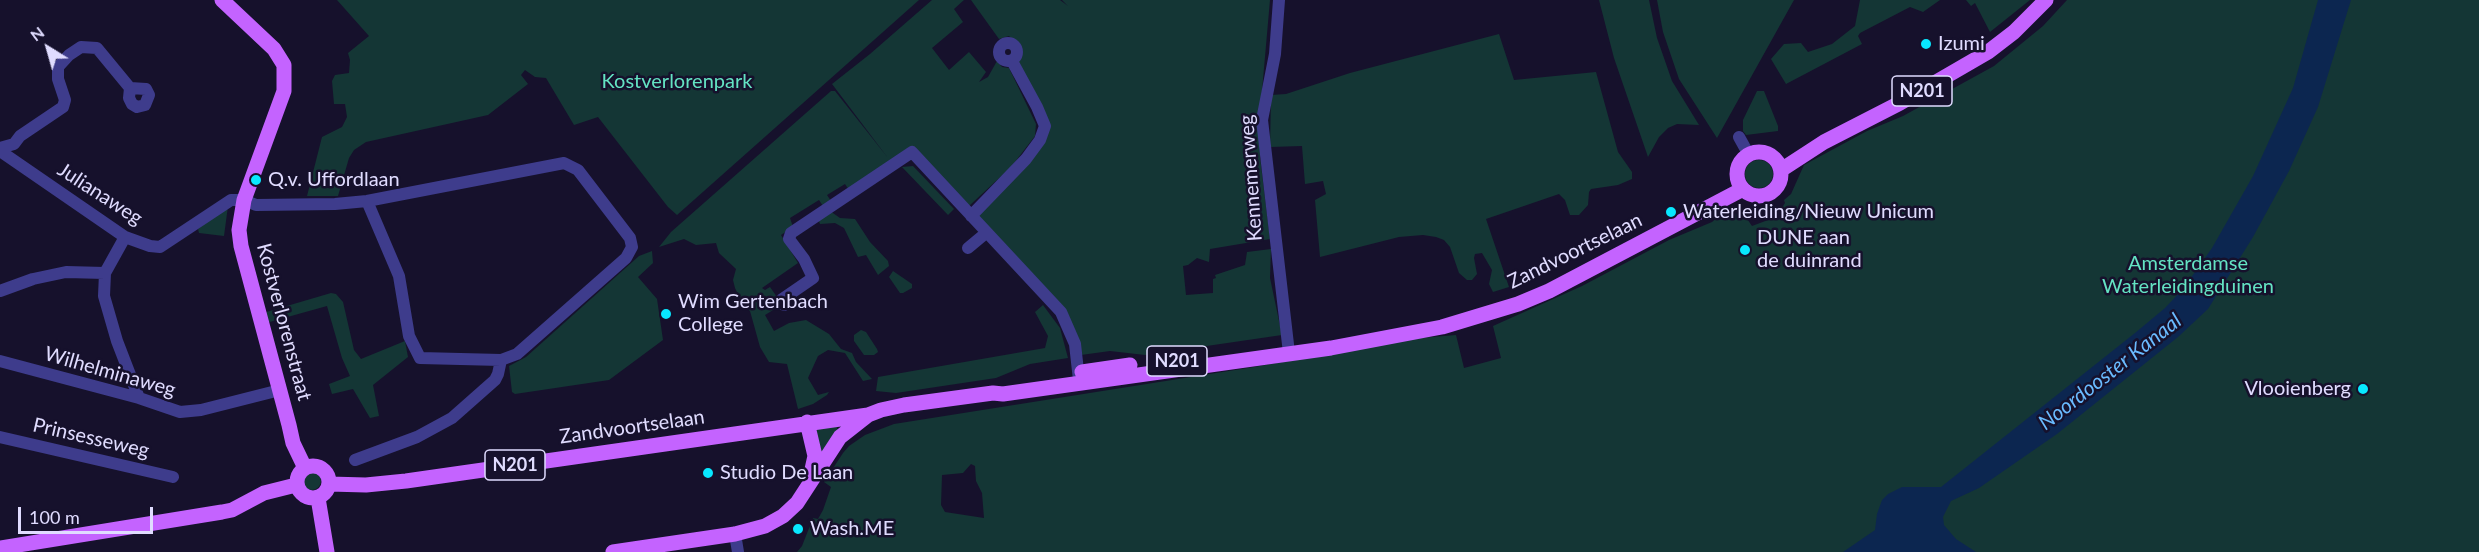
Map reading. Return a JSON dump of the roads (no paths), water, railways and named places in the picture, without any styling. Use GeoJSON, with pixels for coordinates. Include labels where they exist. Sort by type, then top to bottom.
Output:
{"type":"FeatureCollection","features":[{"type":"Feature","properties":{"kind":"main road","name":"Kostverlorenstraat"},"geometry":{"type":"LineString","coordinates":[[222,0],[274,49],[284,65],[284,92],[244,200],[239,230],[241,246],[293,443],[305,468]]}},
{"type":"Feature","properties":{"kind":"main road","name":"N201"},"geometry":{"type":"LineString","coordinates":[[1741,184],[1754,195],[1768,194],[1778,185],[1778,164],[1900,103],[1988,52],[2014,32],[2046,0]]}},
{"type":"Feature","properties":{"kind":"main road"},"geometry":{"type":"LineString","coordinates":[[1741,184],[1740,164],[1749,155],[1761,153],[1778,164]]}},
{"type":"Feature","properties":{"kind":"main road","name":"Zandvoortselaan"},"geometry":{"type":"LineString","coordinates":[[329,484],[366,485],[406,481],[868,415],[904,405],[993,393],[1028,379],[1079,377],[1107,367],[1288,349],[1329,340],[1365,340],[1442,327],[1518,304],[1549,291],[1663,232],[1741,184]]}},
{"type":"Feature","properties":{"kind":"main road","name":"N201"},"geometry":{"type":"LineString","coordinates":[[619,552],[735,534],[765,526],[783,516],[804,494],[840,437],[868,415]]}},
{"type":"Feature","properties":{"kind":"main road","name":"N201"},"geometry":{"type":"LineString","coordinates":[[804,494],[815,456],[807,422]]}},
{"type":"Feature","properties":{"kind":"main road"},"geometry":{"type":"LineString","coordinates":[[317,466],[329,478],[324,495],[315,498],[303,495],[296,485],[300,472],[305,468],[317,466]]}},
{"type":"Feature","properties":{"kind":"main road"},"geometry":{"type":"LineString","coordinates":[[3,549],[111,528],[232,510],[264,493],[296,485]]}},
{"type":"Feature","properties":{"kind":"main road"},"geometry":{"type":"LineString","coordinates":[[315,498],[320,552]]}},
{"type":"Feature","properties":{"kind":"main road"},"geometry":{"type":"LineString","coordinates":[[315,498],[327,552]]}},
{"type":"Feature","properties":{"kind":"street","name":"Kennemerweg"},"geometry":{"type":"LineString","coordinates":[[1279,0],[1275,54],[1262,120],[1288,349]]}},
{"type":"Feature","properties":{"kind":"street"},"geometry":{"type":"LineString","coordinates":[[0,150],[14,144],[20,136],[63,107],[65,100],[58,79],[58,67],[69,55],[81,47],[97,48],[130,88]]}},
{"type":"Feature","properties":{"kind":"street"},"geometry":{"type":"LineString","coordinates":[[971,216],[1026,159],[1040,140],[1045,126],[1012,61]]}},
{"type":"Feature","properties":{"kind":"street"},"geometry":{"type":"LineString","coordinates":[[1739,137],[1749,155]]}},
{"type":"Feature","properties":{"kind":"street","name":"Julianaweg"},"geometry":{"type":"LineString","coordinates":[[0,150],[124,237],[150,246],[160,247],[231,200],[244,200]]}},
{"type":"Feature","properties":{"kind":"street"},"geometry":{"type":"LineString","coordinates":[[783,305],[781,300],[813,278],[789,239],[790,233],[912,153],[1061,312],[1075,344],[1079,377]]}},
{"type":"Feature","properties":{"kind":"street"},"geometry":{"type":"LineString","coordinates":[[244,200],[256,205],[335,204],[368,201],[569,164],[578,170],[625,231],[631,240],[632,247],[626,258],[517,354],[501,360],[420,358],[409,336],[399,276],[368,201]]}},
{"type":"Feature","properties":{"kind":"street"},"geometry":{"type":"LineString","coordinates":[[968,248],[986,233]]}},
{"type":"Feature","properties":{"kind":"street"},"geometry":{"type":"LineString","coordinates":[[124,237],[105,273],[104,296],[117,341],[139,398]]}},
{"type":"Feature","properties":{"kind":"street"},"geometry":{"type":"LineString","coordinates":[[0,291],[33,279],[66,272],[105,273]]}},
{"type":"Feature","properties":{"kind":"street"},"geometry":{"type":"LineString","coordinates":[[355,460],[417,437],[452,418],[495,380],[501,360]]}},
{"type":"Feature","properties":{"kind":"street","name":"Wilhelminaweg"},"geometry":{"type":"LineString","coordinates":[[0,362],[139,398],[180,412],[280,390]]}},
{"type":"Feature","properties":{"kind":"street","name":"Prinsesseweg"},"geometry":{"type":"LineString","coordinates":[[0,437],[173,477]]}},
{"type":"Feature","properties":{"kind":"street"},"geometry":{"type":"LineString","coordinates":[[735,534],[738,552]]}},
{"type":"Feature","properties":{"kind":"water","name":"Noordooster Kanaal"},"geometry":{"type":"Polygon","coordinates":[[[2318,0],[2351,0],[2318,107],[2289,171],[2253,237],[2208,309],[2178,337],[2057,434],[1979,488],[1951,501],[1943,517],[1944,525],[1956,539],[1976,552],[1843,552],[1875,530],[1882,500],[1888,494],[1902,487],[1941,487],[2135,333],[2165,308],[2183,289],[2212,248],[2253,176],[2293,88],[2318,0]]]}},
{"type":"Feature","properties":{"kind":"place","name":"Izumi"},"geometry":{"type":"Point","coordinates":[1926,44]}},
{"type":"Feature","properties":{"kind":"place","name":"Q.v. Uffordlaan"},"geometry":{"type":"Point","coordinates":[256,180]}},
{"type":"Feature","properties":{"kind":"place","name":"Waterleiding/Nieuw Unicum"},"geometry":{"type":"Point","coordinates":[1671,212]}},
{"type":"Feature","properties":{"kind":"place","name":"DUNE aan de duinrand"},"geometry":{"type":"Point","coordinates":[1745,250]}},
{"type":"Feature","properties":{"kind":"place","name":"Wim Gertenbach College"},"geometry":{"type":"Point","coordinates":[666,314]}},
{"type":"Feature","properties":{"kind":"place","name":"Vlooienberg"},"geometry":{"type":"Point","coordinates":[2363,389]}},
{"type":"Feature","properties":{"kind":"place","name":"Studio De Laan"},"geometry":{"type":"Point","coordinates":[708,473]}},
{"type":"Feature","properties":{"kind":"place","name":"Wash.ME"},"geometry":{"type":"Point","coordinates":[798,529]}},
{"type":"Feature","properties":{"kind":"park label","name":"Kostverlorenpark"},"geometry":{"type":"Point","coordinates":[677,82]}},
{"type":"Feature","properties":{"kind":"park label","name":"Amsterdamse Waterleidingduinen"},"geometry":{"type":"Point","coordinates":[2188,276]}}]}
